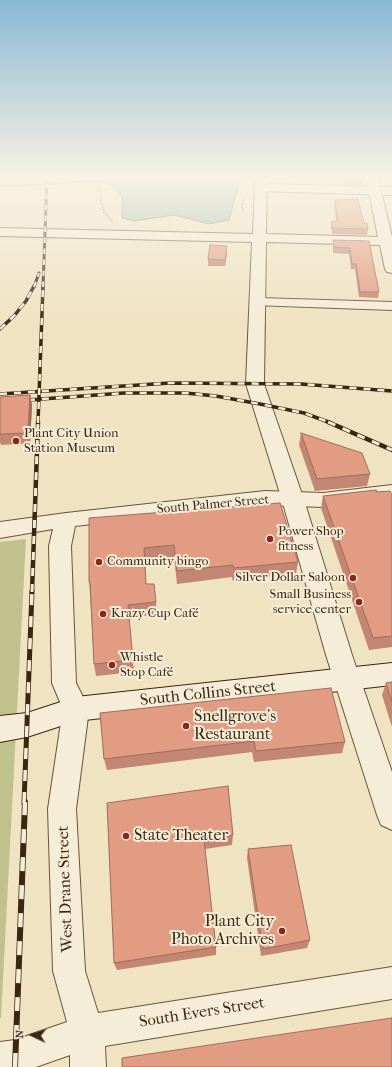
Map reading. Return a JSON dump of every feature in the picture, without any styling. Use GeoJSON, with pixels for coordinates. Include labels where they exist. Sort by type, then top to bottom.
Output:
{"type":"FeatureCollection","features":[{"type":"Feature","properties":{"kind":"street"},"geometry":{"type":"LineString","coordinates":[[258,228],[258,302],[255,384],[293,500],[347,679],[392,815]]}},
{"type":"Feature","properties":{"kind":"street"},"geometry":{"type":"LineString","coordinates":[[385,228],[389,241],[392,269]]}},
{"type":"Feature","properties":{"kind":"street"},"geometry":{"type":"LineString","coordinates":[[0,232],[389,241]]}},
{"type":"Feature","properties":{"kind":"street"},"geometry":{"type":"LineString","coordinates":[[258,302],[392,306]]}},
{"type":"Feature","properties":{"kind":"street","name":"South Palmer Street"},"geometry":{"type":"LineString","coordinates":[[0,530],[66,520],[265,498],[323,500],[392,492]]}},
{"type":"Feature","properties":{"kind":"street"},"geometry":{"type":"LineString","coordinates":[[66,520],[60,546],[64,683],[76,708]]}},
{"type":"Feature","properties":{"kind":"street","name":"South Collins Street"},"geometry":{"type":"LineString","coordinates":[[0,729],[27,725],[76,708],[392,674]]}},
{"type":"Feature","properties":{"kind":"street","name":"West Drane Street"},"geometry":{"type":"LineString","coordinates":[[76,708],[62,809],[69,971],[87,1032],[88,1067]]}},
{"type":"Feature","properties":{"kind":"street","name":"South Evers Street"},"geometry":{"type":"LineString","coordinates":[[8,1058],[87,1032],[392,983]]}},
{"type":"Feature","properties":{"kind":"green space"},"geometry":{"type":"Polygon","coordinates":[[[26,539],[1,1018],[0,1018],[0,542],[26,539]]]}},
{"type":"Feature","properties":{"kind":"building"},"geometry":{"type":"Polygon","coordinates":[[[332,228],[368,228],[368,229],[332,228]]]}},
{"type":"Feature","properties":{"kind":"building"},"geometry":{"type":"Polygon","coordinates":[[[333,240],[369,241],[379,292],[360,292],[356,264],[352,264],[350,248],[334,247],[333,240]]]}},
{"type":"Feature","properties":{"kind":"building"},"geometry":{"type":"Polygon","coordinates":[[[210,245],[227,246],[225,260],[208,259],[210,245]]]}},
{"type":"Feature","properties":{"kind":"building"},"geometry":{"type":"Polygon","coordinates":[[[30,395],[28,433],[0,434],[0,397],[30,395]]]}},
{"type":"Feature","properties":{"kind":"building"},"geometry":{"type":"Polygon","coordinates":[[[301,433],[362,453],[370,474],[317,479],[301,433]]]}},
{"type":"Feature","properties":{"kind":"building"},"geometry":{"type":"Polygon","coordinates":[[[376,490],[377,492],[390,491],[392,495],[392,636],[373,638],[323,496],[376,490]]]}},
{"type":"Feature","properties":{"kind":"building"},"geometry":{"type":"Polygon","coordinates":[[[280,503],[298,562],[234,568],[233,565],[177,571],[174,545],[144,548],[146,584],[154,584],[156,602],[128,605],[133,660],[94,664],[89,582],[89,518],[280,503]]]}},
{"type":"Feature","properties":{"kind":"building"},"geometry":{"type":"Polygon","coordinates":[[[392,682],[392,702],[386,683],[392,682]]]}},
{"type":"Feature","properties":{"kind":"building"},"geometry":{"type":"Polygon","coordinates":[[[331,688],[345,742],[256,751],[254,741],[104,759],[100,713],[331,688]]]}},
{"type":"Feature","properties":{"kind":"building"},"geometry":{"type":"Polygon","coordinates":[[[228,786],[233,835],[204,840],[216,947],[114,963],[107,803],[228,786]]]}},
{"type":"Feature","properties":{"kind":"building"},"geometry":{"type":"Polygon","coordinates":[[[291,845],[310,940],[263,949],[248,849],[291,845]]]}},
{"type":"Feature","properties":{"kind":"building"},"geometry":{"type":"Polygon","coordinates":[[[392,1018],[392,1067],[122,1067],[122,1058],[392,1018]]]}},
{"type":"Feature","properties":{"kind":"railway"},"geometry":{"type":"LineString","coordinates":[[43,287],[45,228]]}},
{"type":"Feature","properties":{"kind":"railway"},"geometry":{"type":"LineString","coordinates":[[34,287],[39,273]]}},
{"type":"Feature","properties":{"kind":"railway"},"geometry":{"type":"LineString","coordinates":[[0,329],[14,316],[26,301],[34,286]]}},
{"type":"Feature","properties":{"kind":"railway"},"geometry":{"type":"LineString","coordinates":[[39,391],[43,286]]}},
{"type":"Feature","properties":{"kind":"railway"},"geometry":{"type":"LineString","coordinates":[[39,391],[170,383],[301,384],[392,391]]}},
{"type":"Feature","properties":{"kind":"railway"},"geometry":{"type":"LineString","coordinates":[[0,394],[39,391]]}},
{"type":"Feature","properties":{"kind":"railway"},"geometry":{"type":"LineString","coordinates":[[39,391],[39,399]]}},
{"type":"Feature","properties":{"kind":"railway"},"geometry":{"type":"LineString","coordinates":[[39,399],[124,393],[185,393],[216,396],[304,413],[331,423]]}},
{"type":"Feature","properties":{"kind":"railway"},"geometry":{"type":"LineString","coordinates":[[0,402],[39,399]]}},
{"type":"Feature","properties":{"kind":"railway"},"geometry":{"type":"LineString","coordinates":[[38,423],[39,399]]}},
{"type":"Feature","properties":{"kind":"railway"},"geometry":{"type":"LineString","coordinates":[[32,592],[38,422]]}},
{"type":"Feature","properties":{"kind":"railway"},"geometry":{"type":"LineString","coordinates":[[328,422],[392,450]]}},
{"type":"Feature","properties":{"kind":"railway"},"geometry":{"type":"LineString","coordinates":[[24,803],[32,591]]}},
{"type":"Feature","properties":{"kind":"railway"},"geometry":{"type":"LineString","coordinates":[[15,1067],[25,802]]}},
{"type":"Feature","properties":{"kind":"place","name":"Plant City Union Station Museum"},"geometry":{"type":"Point","coordinates":[16,441]}},
{"type":"Feature","properties":{"kind":"place","name":"Power Shop fitness"},"geometry":{"type":"Point","coordinates":[270,539]}},
{"type":"Feature","properties":{"kind":"place","name":"Community bingo"},"geometry":{"type":"Point","coordinates":[99,562]}},
{"type":"Feature","properties":{"kind":"place","name":"Silver Dollar Saloon"},"geometry":{"type":"Point","coordinates":[353,578]}},
{"type":"Feature","properties":{"kind":"place","name":"Small Business service center"},"geometry":{"type":"Point","coordinates":[359,602]}},
{"type":"Feature","properties":{"kind":"place","name":"Krazy Cup Café"},"geometry":{"type":"Point","coordinates":[103,614]}},
{"type":"Feature","properties":{"kind":"place","name":"Whistle Stop Café"},"geometry":{"type":"Point","coordinates":[112,665]}},
{"type":"Feature","properties":{"kind":"place","name":"Snellgrove's Restaurant"},"geometry":{"type":"Point","coordinates":[186,726]}},
{"type":"Feature","properties":{"kind":"place","name":"State Theater"},"geometry":{"type":"Point","coordinates":[126,836]}},
{"type":"Feature","properties":{"kind":"place","name":"Plant City Photo Archives"},"geometry":{"type":"Point","coordinates":[282,931]}}]}
